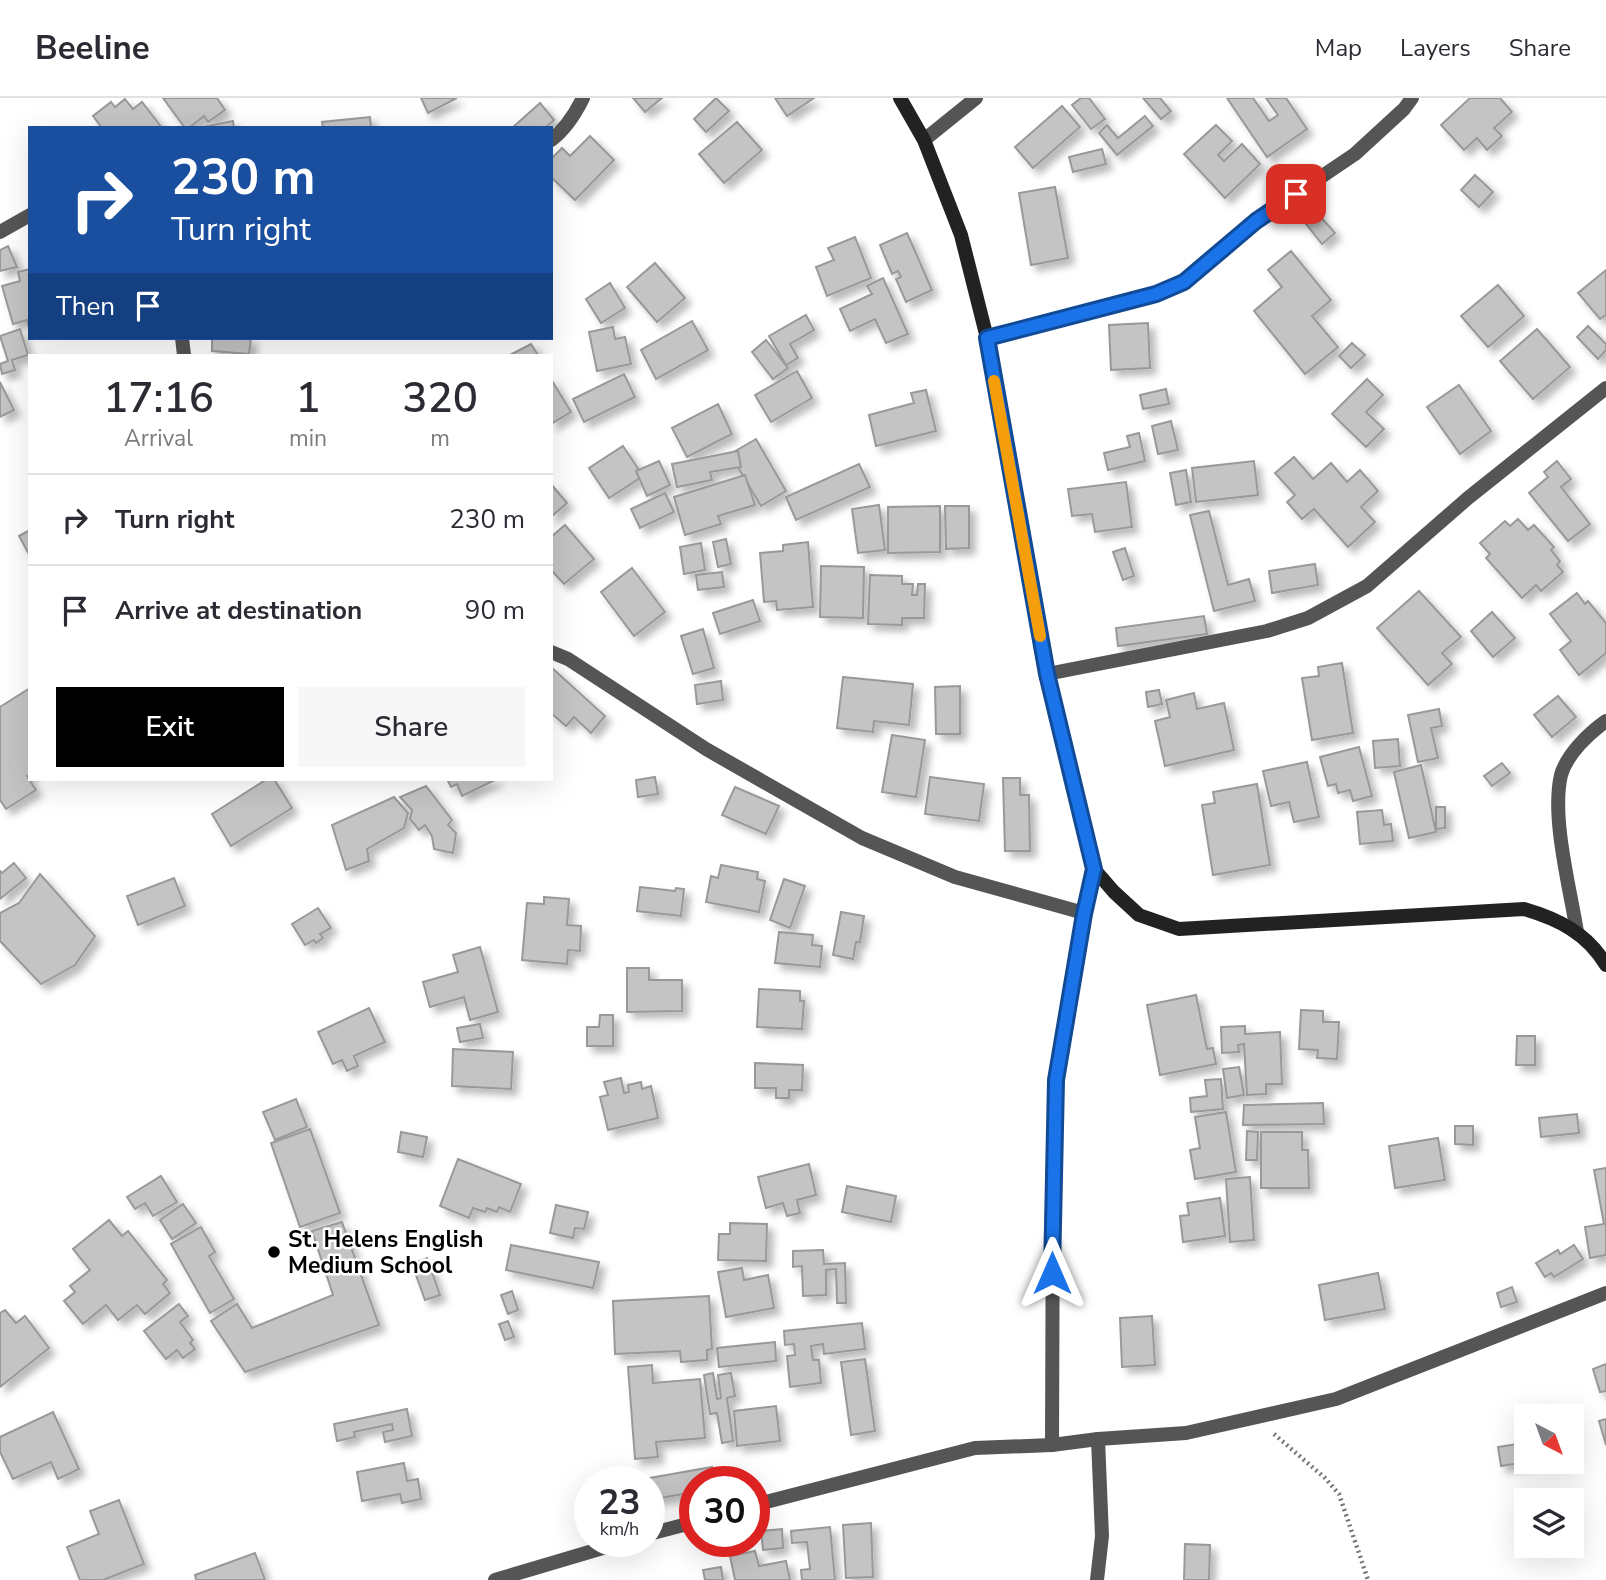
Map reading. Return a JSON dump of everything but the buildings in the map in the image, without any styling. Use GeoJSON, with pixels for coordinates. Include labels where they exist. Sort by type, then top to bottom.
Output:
{"type":"FeatureCollection","features":[{"type":"Feature","properties":{"kind":"main road"},"geometry":{"type":"LineString","coordinates":[[900,98],[924,140],[961,235],[987,338],[1047,674],[1094,869],[1139,915],[1179,929],[1524,909],[1548,916],[1577,932],[1596,948],[1606,965]]}},
{"type":"Feature","properties":{"kind":"street"},"geometry":{"type":"LineString","coordinates":[[553,138],[576,113],[583,98]]}},
{"type":"Feature","properties":{"kind":"street"},"geometry":{"type":"LineString","coordinates":[[924,140],[976,98]]}},
{"type":"Feature","properties":{"kind":"street"},"geometry":{"type":"LineString","coordinates":[[987,338],[1156,294],[1184,282],[1256,221],[1355,154],[1404,109],[1412,98]]}},
{"type":"Feature","properties":{"kind":"street"},"geometry":{"type":"LineString","coordinates":[[0,232],[28,216]]}},
{"type":"Feature","properties":{"kind":"street"},"geometry":{"type":"LineString","coordinates":[[1047,674],[1267,631],[1308,618],[1367,586],[1468,498],[1606,387]]}},
{"type":"Feature","properties":{"kind":"street"},"geometry":{"type":"LineString","coordinates":[[553,653],[568,659],[706,749],[862,838],[955,877],[1084,914]]}},
{"type":"Feature","properties":{"kind":"street"},"geometry":{"type":"LineString","coordinates":[[1577,932],[1558,804],[1562,773],[1576,750],[1594,729],[1606,721]]}},
{"type":"Feature","properties":{"kind":"street"},"geometry":{"type":"LineString","coordinates":[[1052,1445],[1052,1178],[1056,1080],[1094,869]]}},
{"type":"Feature","properties":{"kind":"street"},"geometry":{"type":"LineString","coordinates":[[770,1501],[975,1448],[1052,1445],[1186,1433],[1336,1399],[1606,1293]]}},
{"type":"Feature","properties":{"kind":"street"},"geometry":{"type":"LineString","coordinates":[[1097,1580],[1102,1536],[1098,1439]]}},
{"type":"Feature","properties":{"kind":"street"},"geometry":{"type":"LineString","coordinates":[[495,1580],[574,1555]]}},
{"type":"Feature","properties":{"kind":"path"},"geometry":{"type":"LineString","coordinates":[[1254,1417],[1325,1478],[1339,1494],[1368,1580]]}},
{"type":"Feature","properties":{"kind":"slow traffic"},"geometry":{"type":"LineString","coordinates":[[994,381],[1040,636]]}},
{"type":"Feature","properties":{"kind":"place","name":"St. Helens English Medium School"},"geometry":{"type":"Point","coordinates":[274,1252]}},
{"type":"Feature","properties":{"kind":"route"},"geometry":{"type":"LineString","coordinates":[[1052,1273],[1056,1080],[1094,869],[1047,674],[987,338],[1156,294],[1184,282],[1256,221],[1296,194]]}}]}
